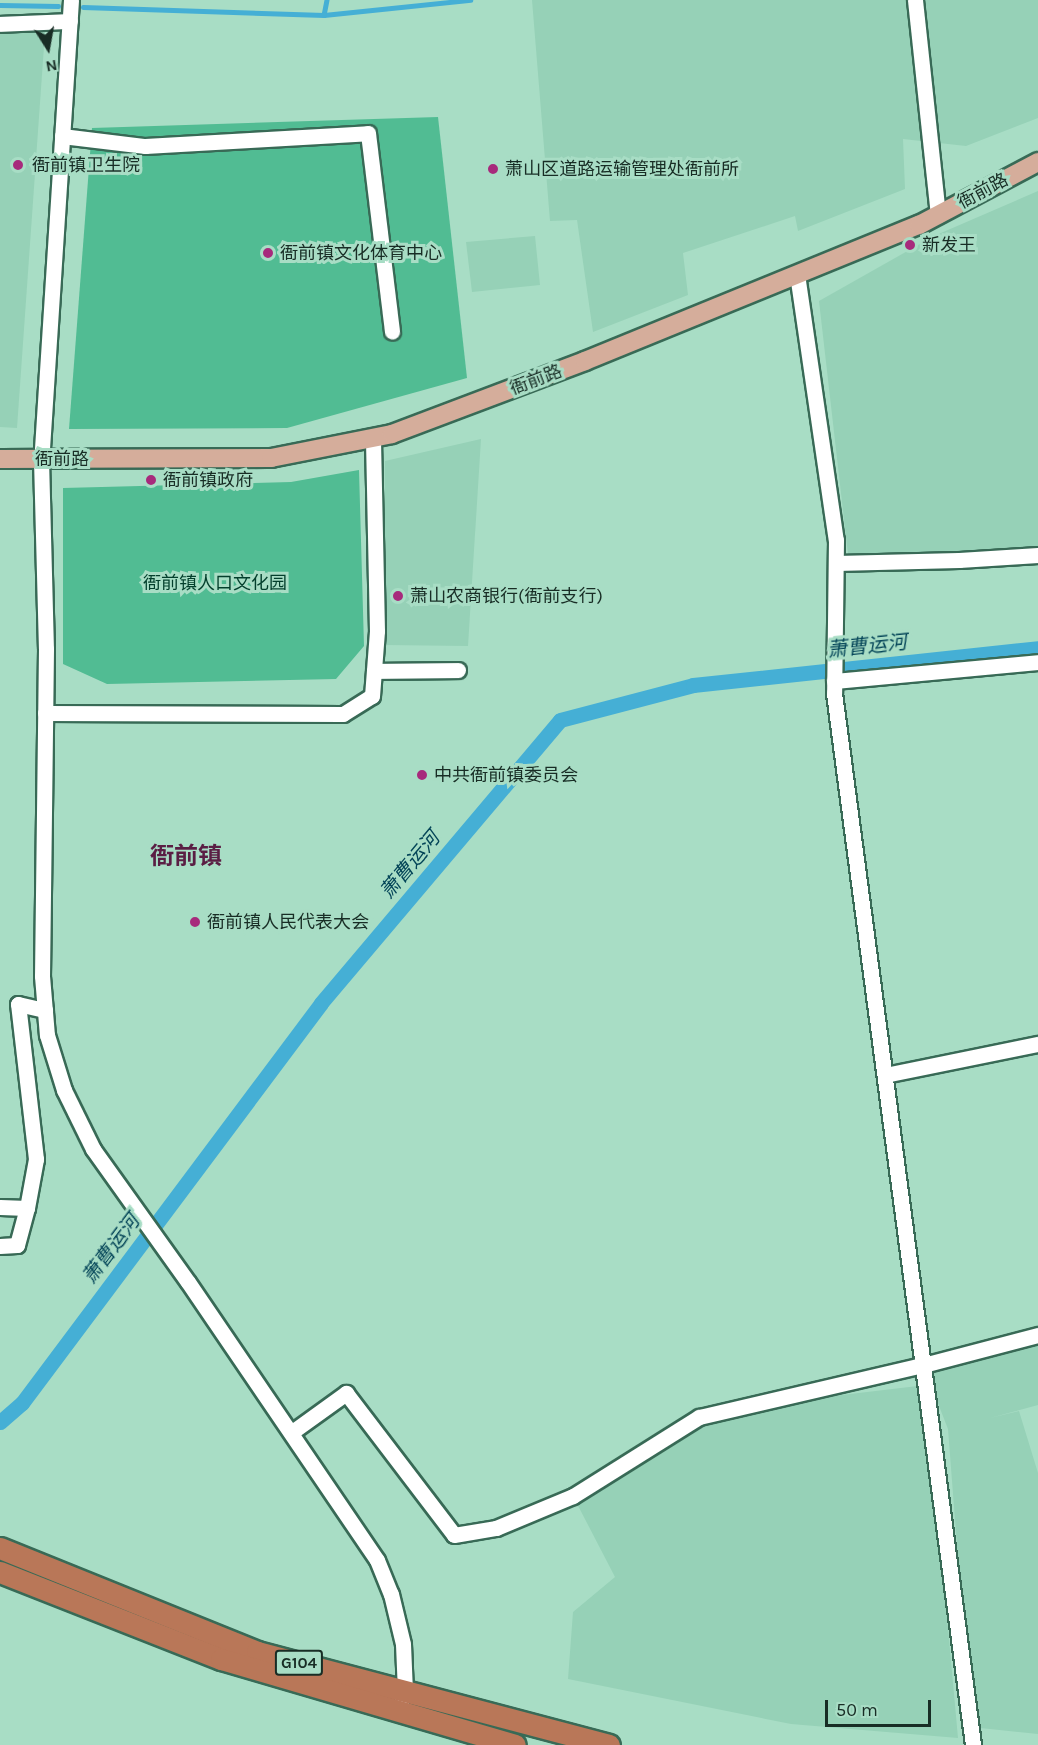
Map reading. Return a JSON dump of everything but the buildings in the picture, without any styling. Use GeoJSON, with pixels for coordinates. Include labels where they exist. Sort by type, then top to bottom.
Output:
{"type":"FeatureCollection","features":[{"type":"Feature","properties":{"kind":"highway","name":"G104"},"geometry":{"type":"LineString","coordinates":[[0,1548],[257,1652],[609,1745]]}},
{"type":"Feature","properties":{"kind":"highway","name":"G104"},"geometry":{"type":"LineString","coordinates":[[0,1572],[221,1659],[515,1745]]}},
{"type":"Feature","properties":{"kind":"main road","name":"衙前路"},"geometry":{"type":"LineString","coordinates":[[0,459],[271,458],[392,434],[585,361],[938,215],[1038,162]]}},
{"type":"Feature","properties":{"kind":"street"},"geometry":{"type":"LineString","coordinates":[[71,0],[41,459],[45,713],[42,976],[47,1035],[64,1090],[93,1149],[292,1432],[377,1560],[391,1594],[403,1644],[405,1692],[396,1711]]}},
{"type":"Feature","properties":{"kind":"street"},"geometry":{"type":"LineString","coordinates":[[915,0],[938,215]]}},
{"type":"Feature","properties":{"kind":"street"},"geometry":{"type":"LineString","coordinates":[[0,24],[70,21]]}},
{"type":"Feature","properties":{"kind":"street"},"geometry":{"type":"LineString","coordinates":[[62,136],[145,146],[368,133],[392,332]]}},
{"type":"Feature","properties":{"kind":"street"},"geometry":{"type":"LineString","coordinates":[[797,274],[837,540],[834,687],[974,1745]]}},
{"type":"Feature","properties":{"kind":"street"},"geometry":{"type":"LineString","coordinates":[[45,713],[343,714],[372,696],[377,631],[373,438]]}},
{"type":"Feature","properties":{"kind":"street"},"geometry":{"type":"LineString","coordinates":[[836,563],[960,560],[1038,555]]}},
{"type":"Feature","properties":{"kind":"street"},"geometry":{"type":"LineString","coordinates":[[834,687],[1038,662]]}},
{"type":"Feature","properties":{"kind":"street"},"geometry":{"type":"LineString","coordinates":[[374,671],[458,670]]}},
{"type":"Feature","properties":{"kind":"street"},"geometry":{"type":"LineString","coordinates":[[0,1246],[17,1245],[36,1159],[18,1004],[45,1010]]}},
{"type":"Feature","properties":{"kind":"street"},"geometry":{"type":"LineString","coordinates":[[885,1075],[1038,1044]]}},
{"type":"Feature","properties":{"kind":"street"},"geometry":{"type":"LineString","coordinates":[[0,1208],[27,1208]]}},
{"type":"Feature","properties":{"kind":"street"},"geometry":{"type":"LineString","coordinates":[[292,1432],[345,1393],[454,1535],[496,1528],[573,1496],[699,1418],[1038,1335]]}},
{"type":"Feature","properties":{"kind":"shaded area"},"geometry":{"type":"Polygon","coordinates":[[[532,0],[1038,0],[1038,118],[966,146],[903,139],[905,189],[798,231],[795,216],[683,253],[688,295],[593,332],[577,220],[550,221],[532,0]]]}},
{"type":"Feature","properties":{"kind":"shaded area","name":"衙前镇卫生院"},"geometry":{"type":"Polygon","coordinates":[[[46,18],[17,428],[0,427],[0,20],[46,18]]]}},
{"type":"Feature","properties":{"kind":"shaded area"},"geometry":{"type":"Polygon","coordinates":[[[1038,191],[1038,554],[849,563],[819,301],[934,236],[1038,191]]]}},
{"type":"Feature","properties":{"kind":"shaded area"},"geometry":{"type":"Polygon","coordinates":[[[535,236],[540,285],[472,292],[466,242],[535,236]]]}},
{"type":"Feature","properties":{"kind":"shaded area"},"geometry":{"type":"Polygon","coordinates":[[[481,439],[468,646],[384,645],[385,461],[481,439]]]}},
{"type":"Feature","properties":{"kind":"shaded area"},"geometry":{"type":"Polygon","coordinates":[[[1038,1335],[1038,1405],[990,1418],[1019,1411],[1038,1473],[1038,1734],[971,1727],[948,1429],[923,1365],[1038,1335]]]}},
{"type":"Feature","properties":{"kind":"shaded area"},"geometry":{"type":"Polygon","coordinates":[[[926,1385],[958,1738],[791,1724],[568,1679],[573,1612],[615,1577],[573,1496],[662,1440],[742,1407],[926,1385]]]}},
{"type":"Feature","properties":{"kind":"green space","name":"衙前镇文化体育中心"},"geometry":{"type":"Polygon","coordinates":[[[438,117],[467,378],[287,428],[69,429],[92,128],[438,117]]]}},
{"type":"Feature","properties":{"kind":"green space","name":"衙前镇人口文化园"},"geometry":{"type":"Polygon","coordinates":[[[359,470],[364,646],[336,679],[107,684],[63,664],[63,488],[291,482],[359,470]]]}},
{"type":"Feature","properties":{"kind":"waterway"},"geometry":{"type":"LineString","coordinates":[[327,0],[324,15],[470,0]]}},
{"type":"Feature","properties":{"kind":"waterway"},"geometry":{"type":"LineString","coordinates":[[0,5],[58,6]]}},
{"type":"Feature","properties":{"kind":"waterway"},"geometry":{"type":"LineString","coordinates":[[83,7],[324,15]]}},
{"type":"Feature","properties":{"kind":"waterway","name":"萧曹运河"},"geometry":{"type":"LineString","coordinates":[[0,1422],[22,1403],[321,1003],[560,720],[693,685],[1038,648]]}},
{"type":"Feature","properties":{"kind":"place","name":"衙前镇卫生院"},"geometry":{"type":"Point","coordinates":[18,165]}},
{"type":"Feature","properties":{"kind":"place","name":"萧山区道路运输管理处衙前所"},"geometry":{"type":"Point","coordinates":[493,169]}},
{"type":"Feature","properties":{"kind":"place","name":"新发王"},"geometry":{"type":"Point","coordinates":[910,245]}},
{"type":"Feature","properties":{"kind":"place","name":"衙前镇文化体育中心"},"geometry":{"type":"Point","coordinates":[268,253]}},
{"type":"Feature","properties":{"kind":"place","name":"衙前镇政府"},"geometry":{"type":"Point","coordinates":[151,480]}},
{"type":"Feature","properties":{"kind":"place","name":"萧山农商银行(衙前支行)"},"geometry":{"type":"Point","coordinates":[398,596]}},
{"type":"Feature","properties":{"kind":"place","name":"中共衙前镇委员会"},"geometry":{"type":"Point","coordinates":[422,775]}},
{"type":"Feature","properties":{"kind":"place","name":"衙前镇人民代表大会"},"geometry":{"type":"Point","coordinates":[195,922]}},
{"type":"Feature","properties":{"kind":"district","name":"衙前镇"},"geometry":{"type":"Point","coordinates":[186,857]}}]}
